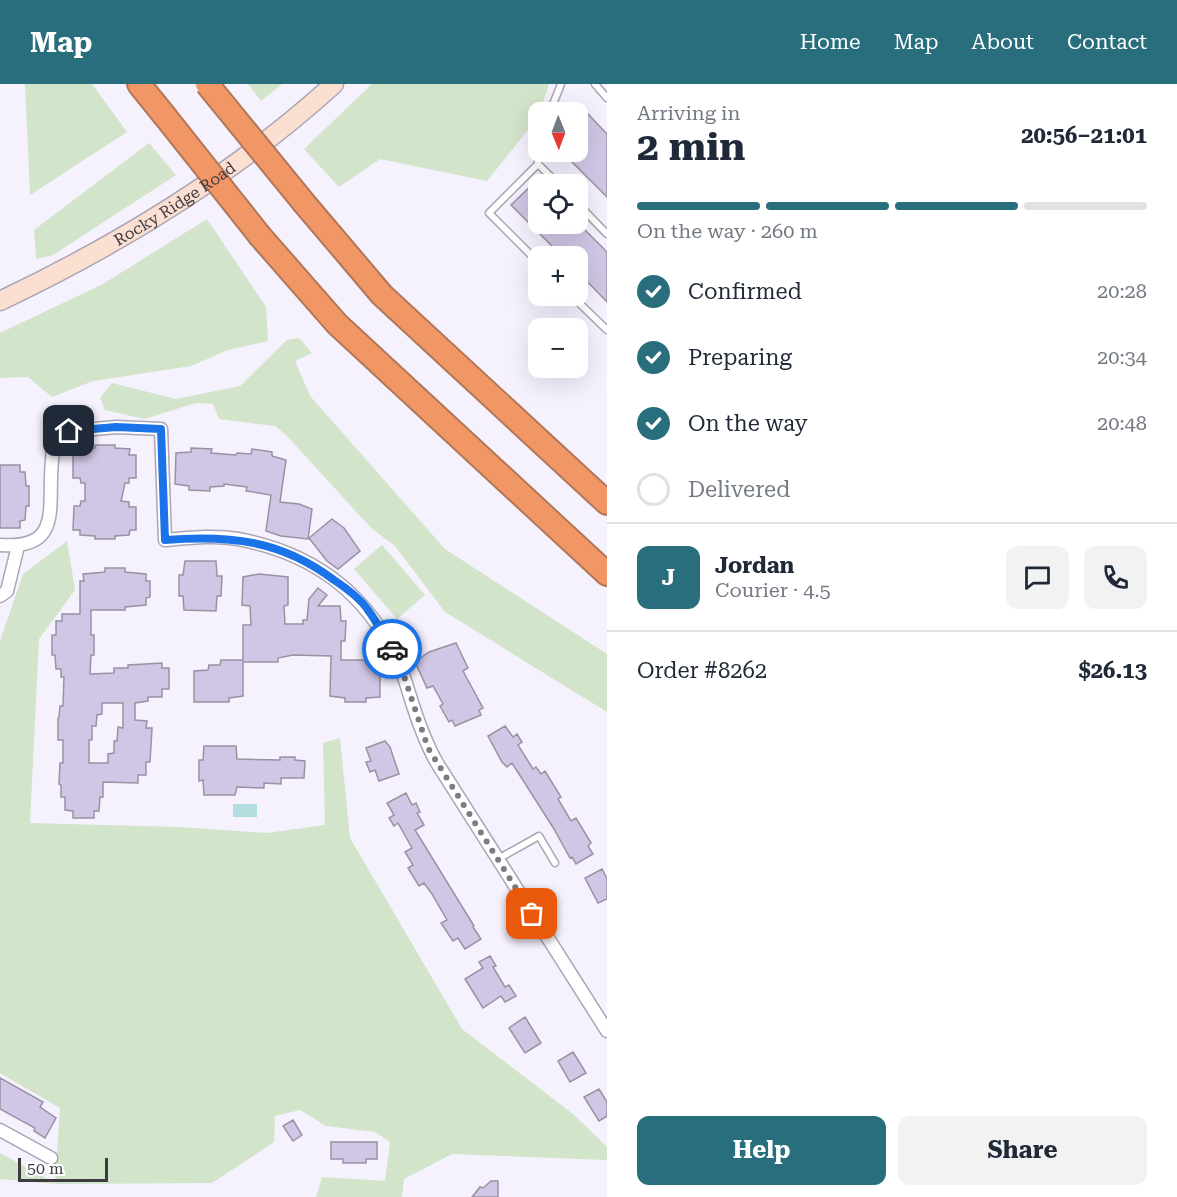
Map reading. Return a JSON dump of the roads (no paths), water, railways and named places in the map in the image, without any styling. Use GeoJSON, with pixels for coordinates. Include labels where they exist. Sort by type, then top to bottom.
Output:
{"type":"FeatureCollection","features":[{"type":"Feature","properties":{"kind":"highway"},"geometry":{"type":"LineString","coordinates":[[139,84],[260,236],[337,324],[607,574]]}},
{"type":"Feature","properties":{"kind":"highway"},"geometry":{"type":"LineString","coordinates":[[207,84],[382,295],[607,503]]}},
{"type":"Feature","properties":{"kind":"main road","name":"Rocky Ridge Road"},"geometry":{"type":"LineString","coordinates":[[0,301],[65,270],[114,243],[177,203],[237,163],[334,84]]}},
{"type":"Feature","properties":{"kind":"street"},"geometry":{"type":"LineString","coordinates":[[0,545],[18,546],[35,542],[44,532],[48,523],[53,443],[62,432],[116,427],[161,429],[165,540],[201,537],[237,539],[280,550],[300,558],[346,588],[367,608],[399,661],[421,730],[436,763],[607,1031]]}},
{"type":"Feature","properties":{"kind":"street"},"geometry":{"type":"LineString","coordinates":[[0,596],[7,591],[18,546]]}},
{"type":"Feature","properties":{"kind":"street"},"geometry":{"type":"LineString","coordinates":[[0,1130],[51,1158]]}},
{"type":"Feature","properties":{"kind":"lane"},"geometry":{"type":"LineString","coordinates":[[554,102],[561,84]]}},
{"type":"Feature","properties":{"kind":"lane"},"geometry":{"type":"LineString","coordinates":[[595,84],[607,98]]}},
{"type":"Feature","properties":{"kind":"lane"},"geometry":{"type":"LineString","coordinates":[[528,252],[489,213],[538,164],[548,174]]}},
{"type":"Feature","properties":{"kind":"lane"},"geometry":{"type":"LineString","coordinates":[[588,214],[607,234]]}},
{"type":"Feature","properties":{"kind":"lane"},"geometry":{"type":"LineString","coordinates":[[582,306],[607,330]]}},
{"type":"Feature","properties":{"kind":"lane"},"geometry":{"type":"LineString","coordinates":[[497,859],[539,836],[555,863]]}}]}
